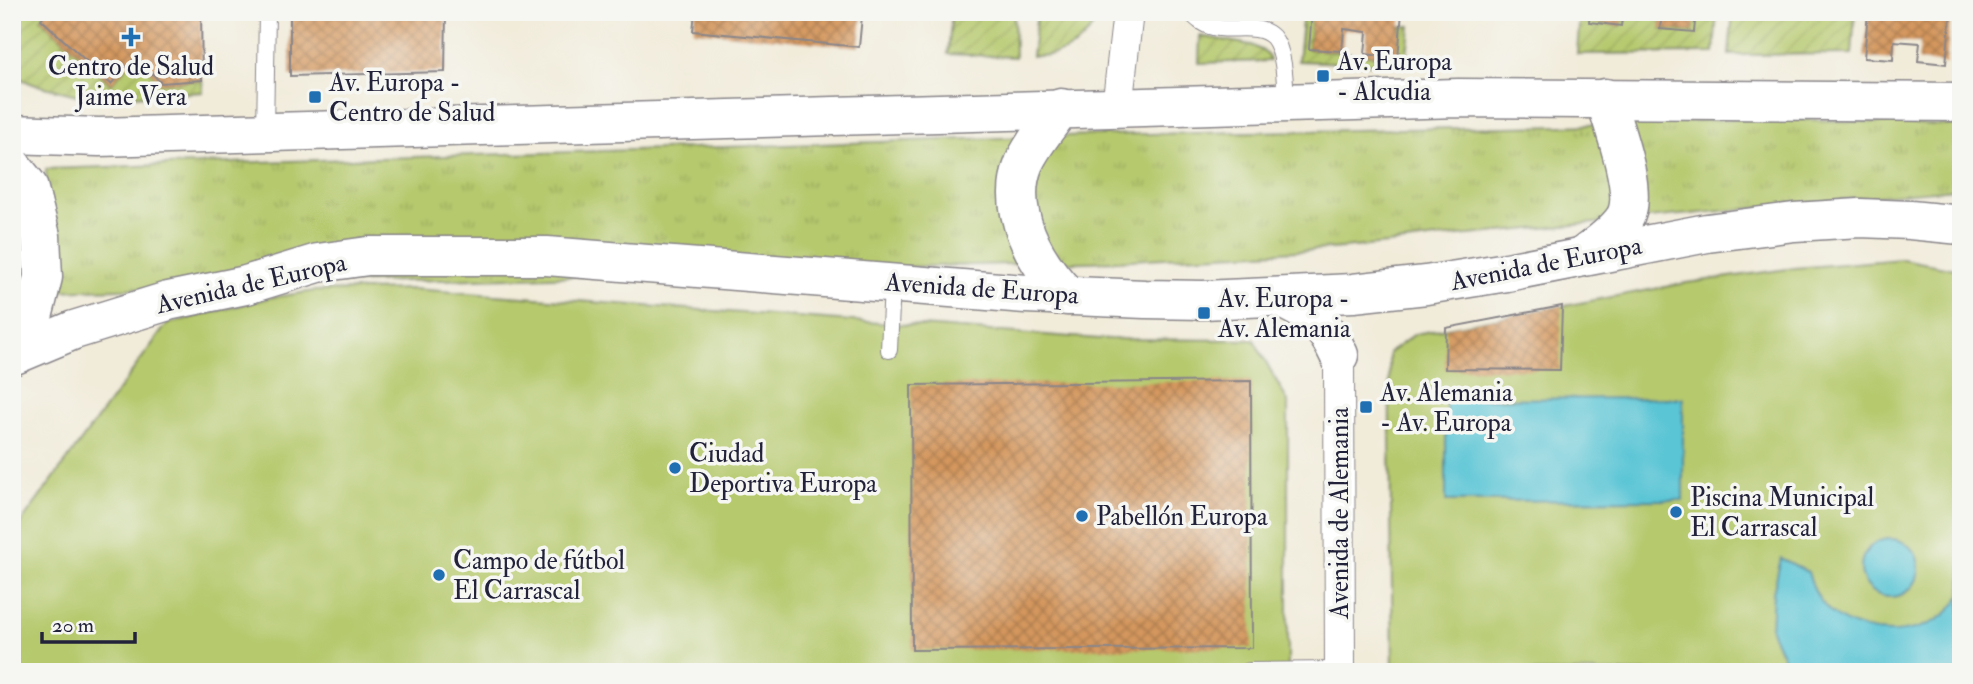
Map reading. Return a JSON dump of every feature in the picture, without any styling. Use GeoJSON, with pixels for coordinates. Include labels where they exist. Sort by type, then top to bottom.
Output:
{"type":"FeatureCollection","features":[{"type":"Feature","properties":{"kind":"main road"},"geometry":{"type":"LineString","coordinates":[[12,134],[99,137],[1458,98],[1961,102]]}},
{"type":"Feature","properties":{"kind":"main road"},"geometry":{"type":"LineString","coordinates":[[1579,258],[1624,220],[1629,203],[1628,186],[1605,98]]}},
{"type":"Feature","properties":{"kind":"main road"},"geometry":{"type":"LineString","coordinates":[[1061,108],[1028,154],[1018,190],[1022,220],[1032,246],[1046,272],[1068,296]]}},
{"type":"Feature","properties":{"kind":"main road"},"geometry":{"type":"LineString","coordinates":[[12,166],[28,186],[41,236],[43,277],[32,320],[12,348]]}},
{"type":"Feature","properties":{"kind":"main road","name":"Avenida de Europa"},"geometry":{"type":"LineString","coordinates":[[12,356],[74,330],[168,301],[246,285],[318,263],[368,256],[547,256],[1068,296],[1146,299],[1278,298],[1389,289],[1466,279],[1695,235],[1794,222],[1860,218],[1961,225]]}},
{"type":"Feature","properties":{"kind":"main road"},"geometry":{"type":"LineString","coordinates":[[1278,298],[1306,310],[1315,318],[1339,355],[1363,314],[1389,289]]}},
{"type":"Feature","properties":{"kind":"street"},"geometry":{"type":"LineString","coordinates":[[1117,108],[1128,12]]}},
{"type":"Feature","properties":{"kind":"street","name":"Avenida de Alemania"},"geometry":{"type":"LineString","coordinates":[[1339,355],[1340,671]]}},
{"type":"Feature","properties":{"kind":"lane"},"geometry":{"type":"LineString","coordinates":[[265,131],[267,12]]}},
{"type":"Feature","properties":{"kind":"lane"},"geometry":{"type":"LineString","coordinates":[[1190,12],[1199,22],[1215,28],[1258,30],[1272,37],[1279,50],[1284,72],[1286,103]]}},
{"type":"Feature","properties":{"kind":"lane"},"geometry":{"type":"LineString","coordinates":[[889,350],[892,281]]}},
{"type":"Feature","properties":{"kind":"lane"},"geometry":{"type":"LineString","coordinates":[[1249,671],[1340,671]]}},
{"type":"Feature","properties":{"kind":"green space"},"geometry":{"type":"Polygon","coordinates":[[[12,12],[46,12],[41,19],[111,84],[136,56],[161,83],[202,80],[203,92],[89,98],[33,84],[12,75],[12,12]]]}},
{"type":"Feature","properties":{"kind":"green space"},"geometry":{"type":"Polygon","coordinates":[[[952,12],[1014,12],[1015,57],[948,54],[952,12]]]}},
{"type":"Feature","properties":{"kind":"green space"},"geometry":{"type":"Polygon","coordinates":[[[1037,12],[1098,12],[1089,33],[1073,46],[1054,54],[1032,56],[1037,12]]]}},
{"type":"Feature","properties":{"kind":"green space"},"geometry":{"type":"Polygon","coordinates":[[[1303,12],[1312,12],[1309,49],[1397,58],[1401,26],[1410,26],[1406,65],[1298,61],[1303,12]]]}},
{"type":"Feature","properties":{"kind":"green space"},"geometry":{"type":"Polygon","coordinates":[[[1580,12],[1590,12],[1589,22],[1621,26],[1623,12],[1662,12],[1661,29],[1693,32],[1696,12],[1717,12],[1714,53],[1577,54],[1580,12]]]}},
{"type":"Feature","properties":{"kind":"green space"},"geometry":{"type":"Polygon","coordinates":[[[1733,12],[1855,12],[1852,54],[1729,55],[1733,12]]]}},
{"type":"Feature","properties":{"kind":"green space"},"geometry":{"type":"Polygon","coordinates":[[[1200,36],[1251,45],[1267,53],[1270,61],[1199,63],[1200,36]]]}},
{"type":"Feature","properties":{"kind":"green space"},"geometry":{"type":"Polygon","coordinates":[[[1767,118],[1961,126],[1961,191],[1954,189],[1357,247],[1118,261],[50,291],[46,169],[1094,135],[1564,126],[1767,118]]]}},
{"type":"Feature","properties":{"kind":"green space","name":"Piscina Municipal El Carrascal"},"geometry":{"type":"Polygon","coordinates":[[[1902,259],[1961,270],[1961,672],[1393,672],[1389,353],[1415,334],[1686,283],[1795,268],[1902,259]]]}},
{"type":"Feature","properties":{"kind":"green space","name":"Ciudad Deportiva Europa"},"geometry":{"type":"Polygon","coordinates":[[[413,289],[1100,339],[1254,340],[1288,402],[1288,672],[12,672],[12,535],[167,324],[268,298],[315,291],[413,289]]]}},
{"type":"Feature","properties":{"kind":"water"},"geometry":{"type":"Polygon","coordinates":[[[1683,398],[1683,500],[1446,501],[1446,399],[1683,398]]]}},
{"type":"Feature","properties":{"kind":"water"},"geometry":{"type":"Polygon","coordinates":[[[1884,539],[1896,539],[1911,547],[1919,562],[1919,574],[1911,589],[1896,597],[1884,597],[1869,589],[1861,574],[1861,562],[1869,547],[1884,539]]]}},
{"type":"Feature","properties":{"kind":"water"},"geometry":{"type":"Polygon","coordinates":[[[1781,558],[1808,572],[1814,589],[1827,609],[1864,629],[1883,632],[1920,628],[1950,610],[1961,595],[1961,672],[1789,672],[1771,630],[1773,593],[1781,558]]]}},
{"type":"Feature","properties":{"kind":"building","name":"Centro de Salud Jaime Vera"},"geometry":{"type":"Polygon","coordinates":[[[46,12],[201,12],[202,80],[161,83],[136,56],[111,84],[41,19],[46,12]]]}},
{"type":"Feature","properties":{"kind":"building"},"geometry":{"type":"Polygon","coordinates":[[[290,12],[446,12],[445,72],[290,76],[290,12]]]}},
{"type":"Feature","properties":{"kind":"building"},"geometry":{"type":"Polygon","coordinates":[[[695,12],[840,12],[839,14],[862,16],[859,47],[693,31],[695,12]]]}},
{"type":"Feature","properties":{"kind":"building"},"geometry":{"type":"Polygon","coordinates":[[[1312,12],[1402,12],[1398,58],[1365,54],[1367,32],[1344,29],[1342,51],[1309,49],[1312,12]]]}},
{"type":"Feature","properties":{"kind":"building"},"geometry":{"type":"Polygon","coordinates":[[[1590,12],[1623,12],[1621,26],[1589,22],[1590,12]]]}},
{"type":"Feature","properties":{"kind":"building"},"geometry":{"type":"Polygon","coordinates":[[[1662,12],[1696,12],[1694,32],[1660,29],[1662,12]]]}},
{"type":"Feature","properties":{"kind":"building"},"geometry":{"type":"Polygon","coordinates":[[[1868,12],[1951,12],[1946,64],[1918,61],[1920,43],[1894,41],[1893,60],[1864,58],[1868,12]]]}},
{"type":"Feature","properties":{"kind":"building"},"geometry":{"type":"Polygon","coordinates":[[[1562,306],[1560,370],[1445,369],[1446,328],[1562,306]]]}},
{"type":"Feature","properties":{"kind":"building","name":"Pabellón Europa"},"geometry":{"type":"Polygon","coordinates":[[[1251,381],[1252,648],[912,650],[911,385],[1251,381]]]}},
{"type":"Feature","properties":{"kind":"place","name":"Centro de Salud Jaime Vera"},"geometry":{"type":"Point","coordinates":[131,37]}},
{"type":"Feature","properties":{"kind":"place","name":"Av. Europa - Alcudia"},"geometry":{"type":"Point","coordinates":[1323,76]}},
{"type":"Feature","properties":{"kind":"place","name":"Av. Europa - Centro de Salud"},"geometry":{"type":"Point","coordinates":[315,97]}},
{"type":"Feature","properties":{"kind":"place","name":"Av. Europa - Av. Alemania"},"geometry":{"type":"Point","coordinates":[1204,313]}},
{"type":"Feature","properties":{"kind":"place","name":"Av. Alemania - Av. Europa"},"geometry":{"type":"Point","coordinates":[1366,407]}},
{"type":"Feature","properties":{"kind":"place","name":"Ciudad Deportiva Europa"},"geometry":{"type":"Point","coordinates":[675,468]}},
{"type":"Feature","properties":{"kind":"place","name":"Piscina Municipal El Carrascal"},"geometry":{"type":"Point","coordinates":[1676,512]}},
{"type":"Feature","properties":{"kind":"place","name":"Pabellón Europa"},"geometry":{"type":"Point","coordinates":[1082,516]}},
{"type":"Feature","properties":{"kind":"place","name":"Campo de fútbol El Carrascal"},"geometry":{"type":"Point","coordinates":[439,575]}}]}
